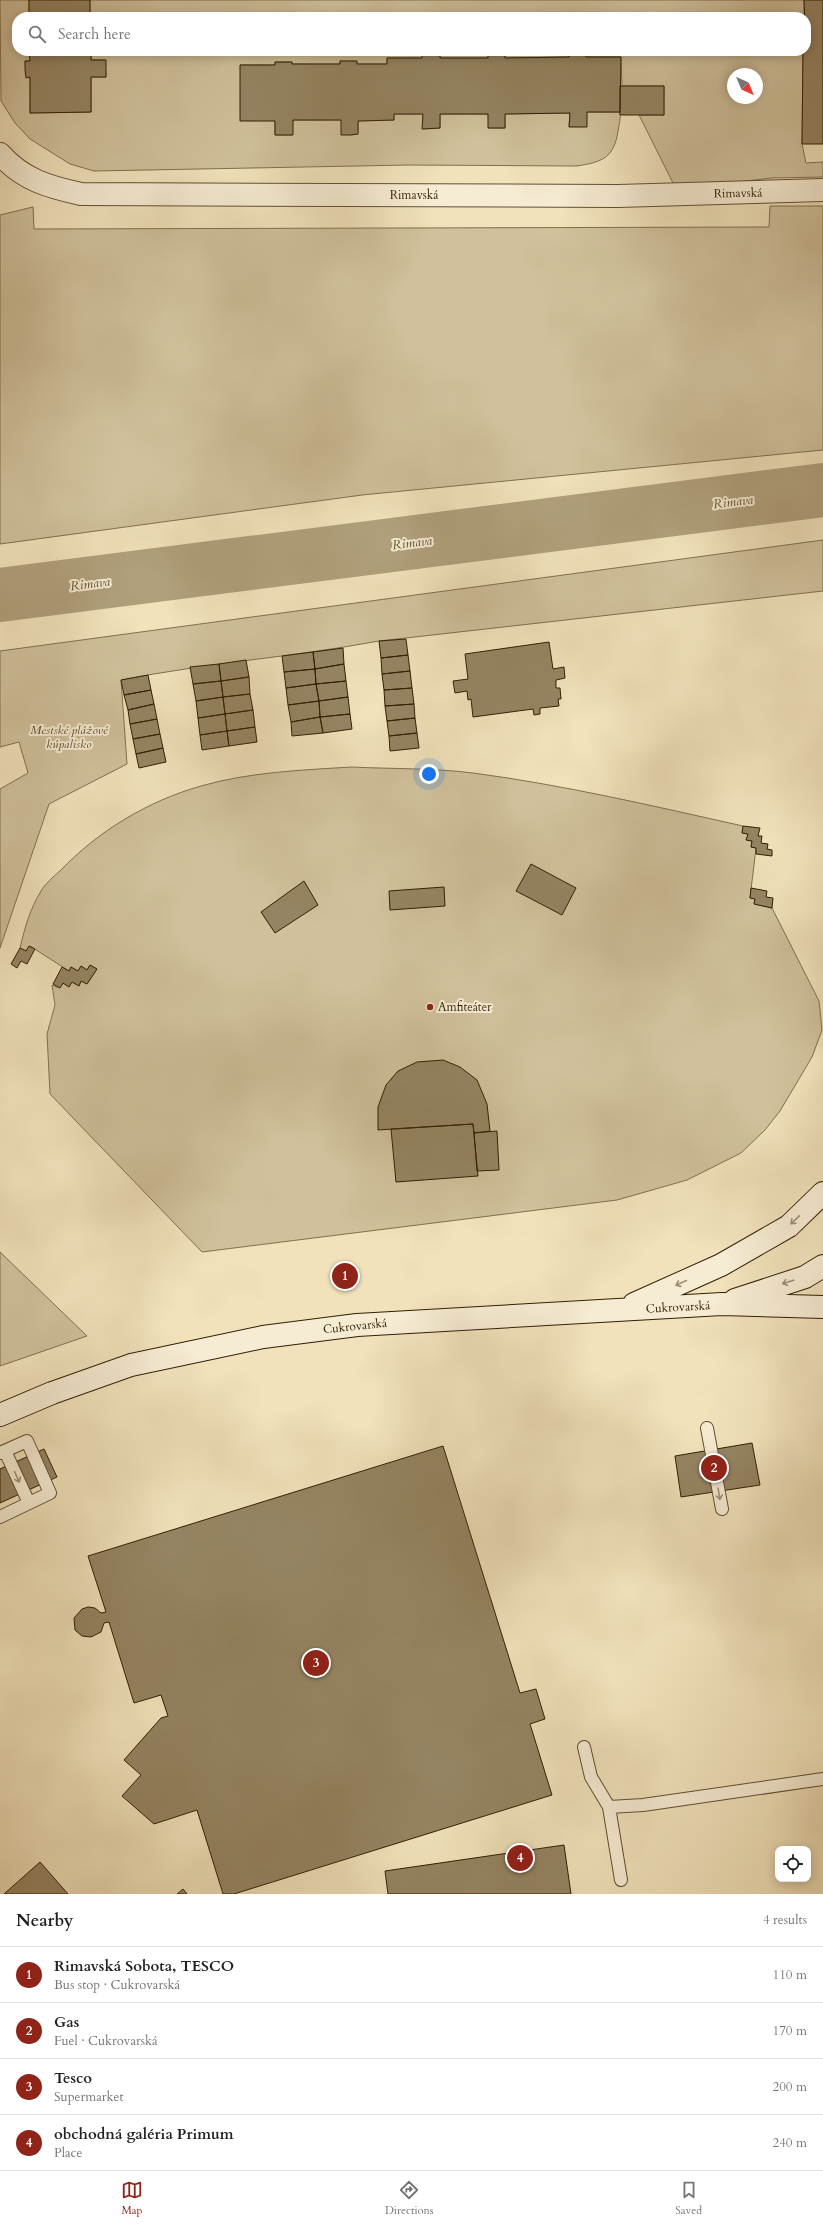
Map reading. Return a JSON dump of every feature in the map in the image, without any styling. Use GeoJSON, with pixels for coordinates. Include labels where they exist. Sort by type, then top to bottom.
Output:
{"type":"FeatureCollection","features":[{"type":"Feature","properties":{"kind":"main road","name":"Rimavská"},"geometry":{"type":"LineString","coordinates":[[6,160],[45,186],[81,194],[618,196],[823,190]]}},
{"type":"Feature","properties":{"kind":"main road"},"geometry":{"type":"LineString","coordinates":[[623,1310],[721,1265],[789,1226],[823,1193]]}},
{"type":"Feature","properties":{"kind":"main road","name":"Cukrovarská"},"geometry":{"type":"LineString","coordinates":[[722,1304],[805,1277],[823,1266]]}},
{"type":"Feature","properties":{"kind":"main road","name":"Cukrovarská"},"geometry":{"type":"LineString","coordinates":[[0,1415],[52,1393],[131,1365],[263,1337],[357,1325],[722,1304],[823,1307]]}},
{"type":"Feature","properties":{"kind":"lane"},"geometry":{"type":"LineString","coordinates":[[707,1428],[722,1509]]}},
{"type":"Feature","properties":{"kind":"lane"},"geometry":{"type":"LineString","coordinates":[[0,1517],[50,1493],[28,1441],[3,1452],[29,1503]]}},
{"type":"Feature","properties":{"kind":"lane"},"geometry":{"type":"LineString","coordinates":[[584,1747],[590,1777],[609,1807],[621,1880]]}},
{"type":"Feature","properties":{"kind":"lane"},"geometry":{"type":"LineString","coordinates":[[609,1807],[643,1805],[823,1779]]}},
{"type":"Feature","properties":{"kind":"green space"},"geometry":{"type":"Polygon","coordinates":[[[0,0],[29,0],[29,12],[12,12],[12,56],[30,56],[30,61],[25,61],[26,77],[30,77],[30,113],[91,112],[91,77],[106,77],[105,60],[91,60],[91,56],[423,56],[422,58],[387,58],[387,64],[357,64],[357,61],[340,61],[340,64],[292,64],[292,62],[275,62],[275,65],[240,65],[275,121],[275,135],[292,135],[293,120],[341,120],[350,135],[358,134],[358,121],[394,120],[394,114],[423,114],[423,129],[440,128],[440,114],[488,114],[489,128],[505,128],[505,114],[570,113],[569,127],[587,112],[620,112],[620,122],[616,140],[610,153],[593,163],[577,166],[409,165],[94,171],[70,164],[30,139],[15,123],[1,101],[0,0]]]}},
{"type":"Feature","properties":{"kind":"green space"},"geometry":{"type":"Polygon","coordinates":[[[90,0],[804,0],[804,12],[90,12],[90,0]]]}},
{"type":"Feature","properties":{"kind":"green space"},"geometry":{"type":"Polygon","coordinates":[[[440,56],[488,56],[488,58],[440,58],[440,56]]]}},
{"type":"Feature","properties":{"kind":"green space"},"geometry":{"type":"Polygon","coordinates":[[[505,56],[569,56],[505,58],[505,56]]]}},
{"type":"Feature","properties":{"kind":"green space"},"geometry":{"type":"Polygon","coordinates":[[[586,56],[803,56],[802,144],[806,163],[823,162],[823,177],[772,178],[676,189],[639,115],[664,115],[664,86],[622,86],[621,57],[586,56]]]}},
{"type":"Feature","properties":{"kind":"green space"},"geometry":{"type":"Polygon","coordinates":[[[770,206],[823,206],[823,450],[362,495],[0,544],[0,215],[33,207],[34,229],[769,227],[770,206]]]}},
{"type":"Feature","properties":{"kind":"green space","name":"Mestské plážové kúpalisko"},"geometry":{"type":"Polygon","coordinates":[[[823,540],[823,591],[379,641],[121,680],[127,764],[49,804],[0,948],[0,789],[28,773],[19,742],[0,747],[0,651],[823,540]]]}},
{"type":"Feature","properties":{"kind":"green space"},"geometry":{"type":"Polygon","coordinates":[[[352,767],[443,770],[507,778],[608,796],[743,826],[742,833],[748,834],[747,840],[752,841],[751,847],[756,848],[750,898],[755,899],[754,904],[772,908],[819,1001],[822,1030],[812,1057],[780,1111],[765,1130],[741,1153],[687,1180],[617,1200],[202,1252],[50,1094],[47,1034],[55,1005],[52,985],[59,988],[63,983],[69,987],[72,982],[79,986],[81,981],[87,984],[97,969],[90,965],[87,970],[81,966],[78,971],[71,967],[69,971],[30,946],[26,951],[20,948],[26,925],[37,898],[49,881],[75,856],[107,830],[143,809],[181,792],[220,781],[276,772],[352,767]]]}},
{"type":"Feature","properties":{"kind":"green space"},"geometry":{"type":"Polygon","coordinates":[[[0,1252],[87,1336],[0,1366],[0,1252]]]}},
{"type":"Feature","properties":{"kind":"building"},"geometry":{"type":"Polygon","coordinates":[[[29,0],[90,0],[90,12],[29,12],[29,0]]]}},
{"type":"Feature","properties":{"kind":"building"},"geometry":{"type":"Polygon","coordinates":[[[804,0],[823,0],[823,144],[802,144],[803,56],[811,56],[811,12],[804,12],[804,0]]]}},
{"type":"Feature","properties":{"kind":"building"},"geometry":{"type":"Polygon","coordinates":[[[30,56],[91,56],[91,60],[106,60],[106,77],[91,77],[91,112],[30,113],[30,77],[26,78],[25,61],[30,61],[30,56]]]}},
{"type":"Feature","properties":{"kind":"building"},"geometry":{"type":"Polygon","coordinates":[[[422,56],[440,56],[440,58],[488,58],[488,56],[505,56],[505,58],[569,56],[621,57],[620,112],[587,112],[587,127],[569,127],[570,113],[505,114],[505,128],[488,128],[488,114],[440,114],[440,128],[422,129],[423,114],[394,114],[394,120],[358,121],[358,134],[350,135],[341,135],[341,120],[293,120],[293,135],[275,135],[275,121],[240,121],[240,65],[275,65],[275,62],[292,62],[292,64],[340,64],[340,61],[357,61],[357,64],[387,64],[387,58],[422,58],[422,56]]]}},
{"type":"Feature","properties":{"kind":"building"},"geometry":{"type":"Polygon","coordinates":[[[620,86],[664,86],[664,115],[620,115],[620,86]]]}},
{"type":"Feature","properties":{"kind":"building"},"geometry":{"type":"Polygon","coordinates":[[[406,639],[408,655],[381,658],[379,641],[406,639]]]}},
{"type":"Feature","properties":{"kind":"building"},"geometry":{"type":"Polygon","coordinates":[[[549,642],[553,669],[564,667],[565,678],[556,680],[556,688],[560,688],[561,699],[558,699],[559,706],[540,708],[540,714],[534,715],[533,709],[473,717],[471,699],[468,700],[467,691],[455,693],[453,681],[468,679],[465,654],[549,642]]]}},
{"type":"Feature","properties":{"kind":"building"},"geometry":{"type":"Polygon","coordinates":[[[343,648],[344,664],[315,669],[313,652],[343,648]]]}},
{"type":"Feature","properties":{"kind":"building"},"geometry":{"type":"Polygon","coordinates":[[[313,652],[315,669],[284,672],[282,656],[313,652]]]}},
{"type":"Feature","properties":{"kind":"building"},"geometry":{"type":"Polygon","coordinates":[[[408,655],[410,671],[382,674],[381,658],[408,655]]]}},
{"type":"Feature","properties":{"kind":"building"},"geometry":{"type":"Polygon","coordinates":[[[246,660],[249,677],[221,681],[219,664],[246,660]]]}},
{"type":"Feature","properties":{"kind":"building"},"geometry":{"type":"Polygon","coordinates":[[[219,664],[221,681],[193,684],[190,667],[219,664]]]}},
{"type":"Feature","properties":{"kind":"building"},"geometry":{"type":"Polygon","coordinates":[[[344,664],[346,681],[316,684],[315,669],[344,664]]]}},
{"type":"Feature","properties":{"kind":"building"},"geometry":{"type":"Polygon","coordinates":[[[315,669],[316,684],[286,688],[284,672],[315,669]]]}},
{"type":"Feature","properties":{"kind":"building"},"geometry":{"type":"Polygon","coordinates":[[[410,671],[412,688],[384,690],[382,674],[410,671]]]}},
{"type":"Feature","properties":{"kind":"building"},"geometry":{"type":"Polygon","coordinates":[[[148,675],[151,690],[124,695],[121,680],[148,675]]]}},
{"type":"Feature","properties":{"kind":"building"},"geometry":{"type":"Polygon","coordinates":[[[249,677],[250,694],[223,697],[221,681],[249,677]]]}},
{"type":"Feature","properties":{"kind":"building"},"geometry":{"type":"Polygon","coordinates":[[[221,681],[223,697],[196,701],[193,684],[221,681]]]}},
{"type":"Feature","properties":{"kind":"building"},"geometry":{"type":"Polygon","coordinates":[[[346,681],[348,697],[319,701],[316,684],[346,681]]]}},
{"type":"Feature","properties":{"kind":"building"},"geometry":{"type":"Polygon","coordinates":[[[316,684],[319,701],[288,705],[286,688],[316,684]]]}},
{"type":"Feature","properties":{"kind":"building"},"geometry":{"type":"Polygon","coordinates":[[[412,688],[414,704],[385,706],[384,690],[412,688]]]}},
{"type":"Feature","properties":{"kind":"building"},"geometry":{"type":"Polygon","coordinates":[[[151,690],[154,704],[128,710],[124,695],[151,690]]]}},
{"type":"Feature","properties":{"kind":"building"},"geometry":{"type":"Polygon","coordinates":[[[250,694],[253,710],[225,714],[223,697],[250,694]]]}},
{"type":"Feature","properties":{"kind":"building"},"geometry":{"type":"Polygon","coordinates":[[[223,697],[225,714],[198,718],[196,701],[223,697]]]}},
{"type":"Feature","properties":{"kind":"building"},"geometry":{"type":"Polygon","coordinates":[[[348,697],[350,714],[320,717],[319,701],[348,697]]]}},
{"type":"Feature","properties":{"kind":"building"},"geometry":{"type":"Polygon","coordinates":[[[319,701],[320,717],[291,722],[288,705],[319,701]]]}},
{"type":"Feature","properties":{"kind":"building"},"geometry":{"type":"Polygon","coordinates":[[[154,704],[157,719],[130,724],[128,710],[154,704]]]}},
{"type":"Feature","properties":{"kind":"building"},"geometry":{"type":"Polygon","coordinates":[[[414,704],[415,718],[387,721],[385,706],[414,704]]]}},
{"type":"Feature","properties":{"kind":"building"},"geometry":{"type":"Polygon","coordinates":[[[253,710],[255,727],[227,731],[225,714],[253,710]]]}},
{"type":"Feature","properties":{"kind":"building"},"geometry":{"type":"Polygon","coordinates":[[[225,714],[227,731],[200,735],[198,718],[225,714]]]}},
{"type":"Feature","properties":{"kind":"building"},"geometry":{"type":"Polygon","coordinates":[[[350,714],[352,729],[323,733],[320,717],[350,714]]]}},
{"type":"Feature","properties":{"kind":"building"},"geometry":{"type":"Polygon","coordinates":[[[320,717],[323,733],[292,736],[291,722],[320,717]]]}},
{"type":"Feature","properties":{"kind":"building"},"geometry":{"type":"Polygon","coordinates":[[[415,718],[417,733],[389,736],[387,721],[415,718]]]}},
{"type":"Feature","properties":{"kind":"building"},"geometry":{"type":"Polygon","coordinates":[[[157,719],[160,734],[133,739],[130,724],[157,719]]]}},
{"type":"Feature","properties":{"kind":"building"},"geometry":{"type":"Polygon","coordinates":[[[255,727],[257,742],[229,746],[227,731],[255,727]]]}},
{"type":"Feature","properties":{"kind":"building"},"geometry":{"type":"Polygon","coordinates":[[[227,731],[229,746],[202,750],[200,735],[227,731]]]}},
{"type":"Feature","properties":{"kind":"building"},"geometry":{"type":"Polygon","coordinates":[[[417,733],[419,748],[390,751],[389,736],[417,733]]]}},
{"type":"Feature","properties":{"kind":"building"},"geometry":{"type":"Polygon","coordinates":[[[160,734],[163,748],[136,754],[133,739],[160,734]]]}},
{"type":"Feature","properties":{"kind":"building"},"geometry":{"type":"Polygon","coordinates":[[[163,748],[166,762],[139,768],[136,754],[163,748]]]}},
{"type":"Feature","properties":{"kind":"building"},"geometry":{"type":"Polygon","coordinates":[[[743,826],[760,828],[758,836],[762,836],[761,843],[768,844],[767,849],[772,850],[772,856],[756,854],[756,848],[751,847],[752,841],[746,840],[748,834],[742,833],[743,826]]]}},
{"type":"Feature","properties":{"kind":"building"},"geometry":{"type":"Polygon","coordinates":[[[531,864],[576,888],[562,915],[516,891],[531,864]]]}},
{"type":"Feature","properties":{"kind":"building"},"geometry":{"type":"Polygon","coordinates":[[[304,881],[318,905],[275,933],[261,912],[304,881]]]}},
{"type":"Feature","properties":{"kind":"building"},"geometry":{"type":"Polygon","coordinates":[[[444,887],[445,906],[390,910],[389,891],[444,887]]]}},
{"type":"Feature","properties":{"kind":"building"},"geometry":{"type":"Polygon","coordinates":[[[751,888],[767,891],[766,897],[773,898],[772,908],[754,904],[755,899],[750,898],[751,888]]]}},
{"type":"Feature","properties":{"kind":"building"},"geometry":{"type":"Polygon","coordinates":[[[29,946],[35,949],[27,964],[21,961],[17,968],[11,964],[20,948],[26,951],[29,946]]]}},
{"type":"Feature","properties":{"kind":"building"},"geometry":{"type":"Polygon","coordinates":[[[90,965],[97,969],[87,984],[81,981],[79,986],[72,982],[69,987],[63,983],[60,988],[53,984],[62,967],[69,971],[71,967],[78,971],[81,966],[87,970],[90,965]]]}},
{"type":"Feature","properties":{"kind":"building"},"geometry":{"type":"Polygon","coordinates":[[[443,1060],[460,1067],[477,1080],[487,1104],[490,1131],[474,1133],[473,1124],[378,1130],[378,1107],[386,1085],[398,1071],[417,1062],[443,1060]]]}},
{"type":"Feature","properties":{"kind":"building"},"geometry":{"type":"Polygon","coordinates":[[[473,1124],[478,1176],[396,1182],[391,1129],[473,1124]]]}},
{"type":"Feature","properties":{"kind":"building"},"geometry":{"type":"Polygon","coordinates":[[[497,1131],[499,1170],[477,1171],[474,1133],[497,1131]]]}},
{"type":"Feature","properties":{"kind":"building"},"geometry":{"type":"Polygon","coordinates":[[[752,1443],[760,1485],[681,1497],[675,1456],[752,1443]]]}},
{"type":"Feature","properties":{"kind":"building"},"geometry":{"type":"Polygon","coordinates":[[[443,1446],[520,1693],[536,1689],[545,1719],[530,1724],[552,1795],[234,1894],[223,1894],[197,1810],[154,1824],[122,1796],[141,1775],[124,1760],[161,1718],[168,1716],[161,1695],[134,1703],[109,1622],[104,1623],[101,1632],[91,1637],[82,1636],[75,1630],[74,1618],[82,1609],[88,1607],[95,1608],[101,1613],[106,1612],[88,1556],[443,1446]]]}},
{"type":"Feature","properties":{"kind":"building"},"geometry":{"type":"Polygon","coordinates":[[[44,1449],[57,1477],[0,1503],[0,1469],[44,1449]]]}},
{"type":"Feature","properties":{"kind":"building"},"geometry":{"type":"Polygon","coordinates":[[[564,1845],[571,1894],[388,1894],[385,1871],[564,1845]]]}},
{"type":"Feature","properties":{"kind":"building"},"geometry":{"type":"Polygon","coordinates":[[[40,1862],[68,1894],[4,1894],[40,1862]]]}},
{"type":"Feature","properties":{"kind":"building"},"geometry":{"type":"Polygon","coordinates":[[[183,1889],[187,1894],[177,1894],[183,1889]]]}},
{"type":"Feature","properties":{"kind":"waterway","name":"Rimava"},"geometry":{"type":"LineString","coordinates":[[0,595],[823,490]]}},
{"type":"Feature","properties":{"kind":"place","name":"Amfiteáter"},"geometry":{"type":"Point","coordinates":[430,1007]}},
{"type":"Feature","properties":{"kind":"place","name":"Rimavská Sobota, TESCO"},"geometry":{"type":"Point","coordinates":[345,1276]}},
{"type":"Feature","properties":{"kind":"place","name":"Gas"},"geometry":{"type":"Point","coordinates":[714,1468]}},
{"type":"Feature","properties":{"kind":"place","name":"Tesco"},"geometry":{"type":"Point","coordinates":[316,1663]}},
{"type":"Feature","properties":{"kind":"place","name":"obchodná galéria Primum"},"geometry":{"type":"Point","coordinates":[520,1858]}}]}
